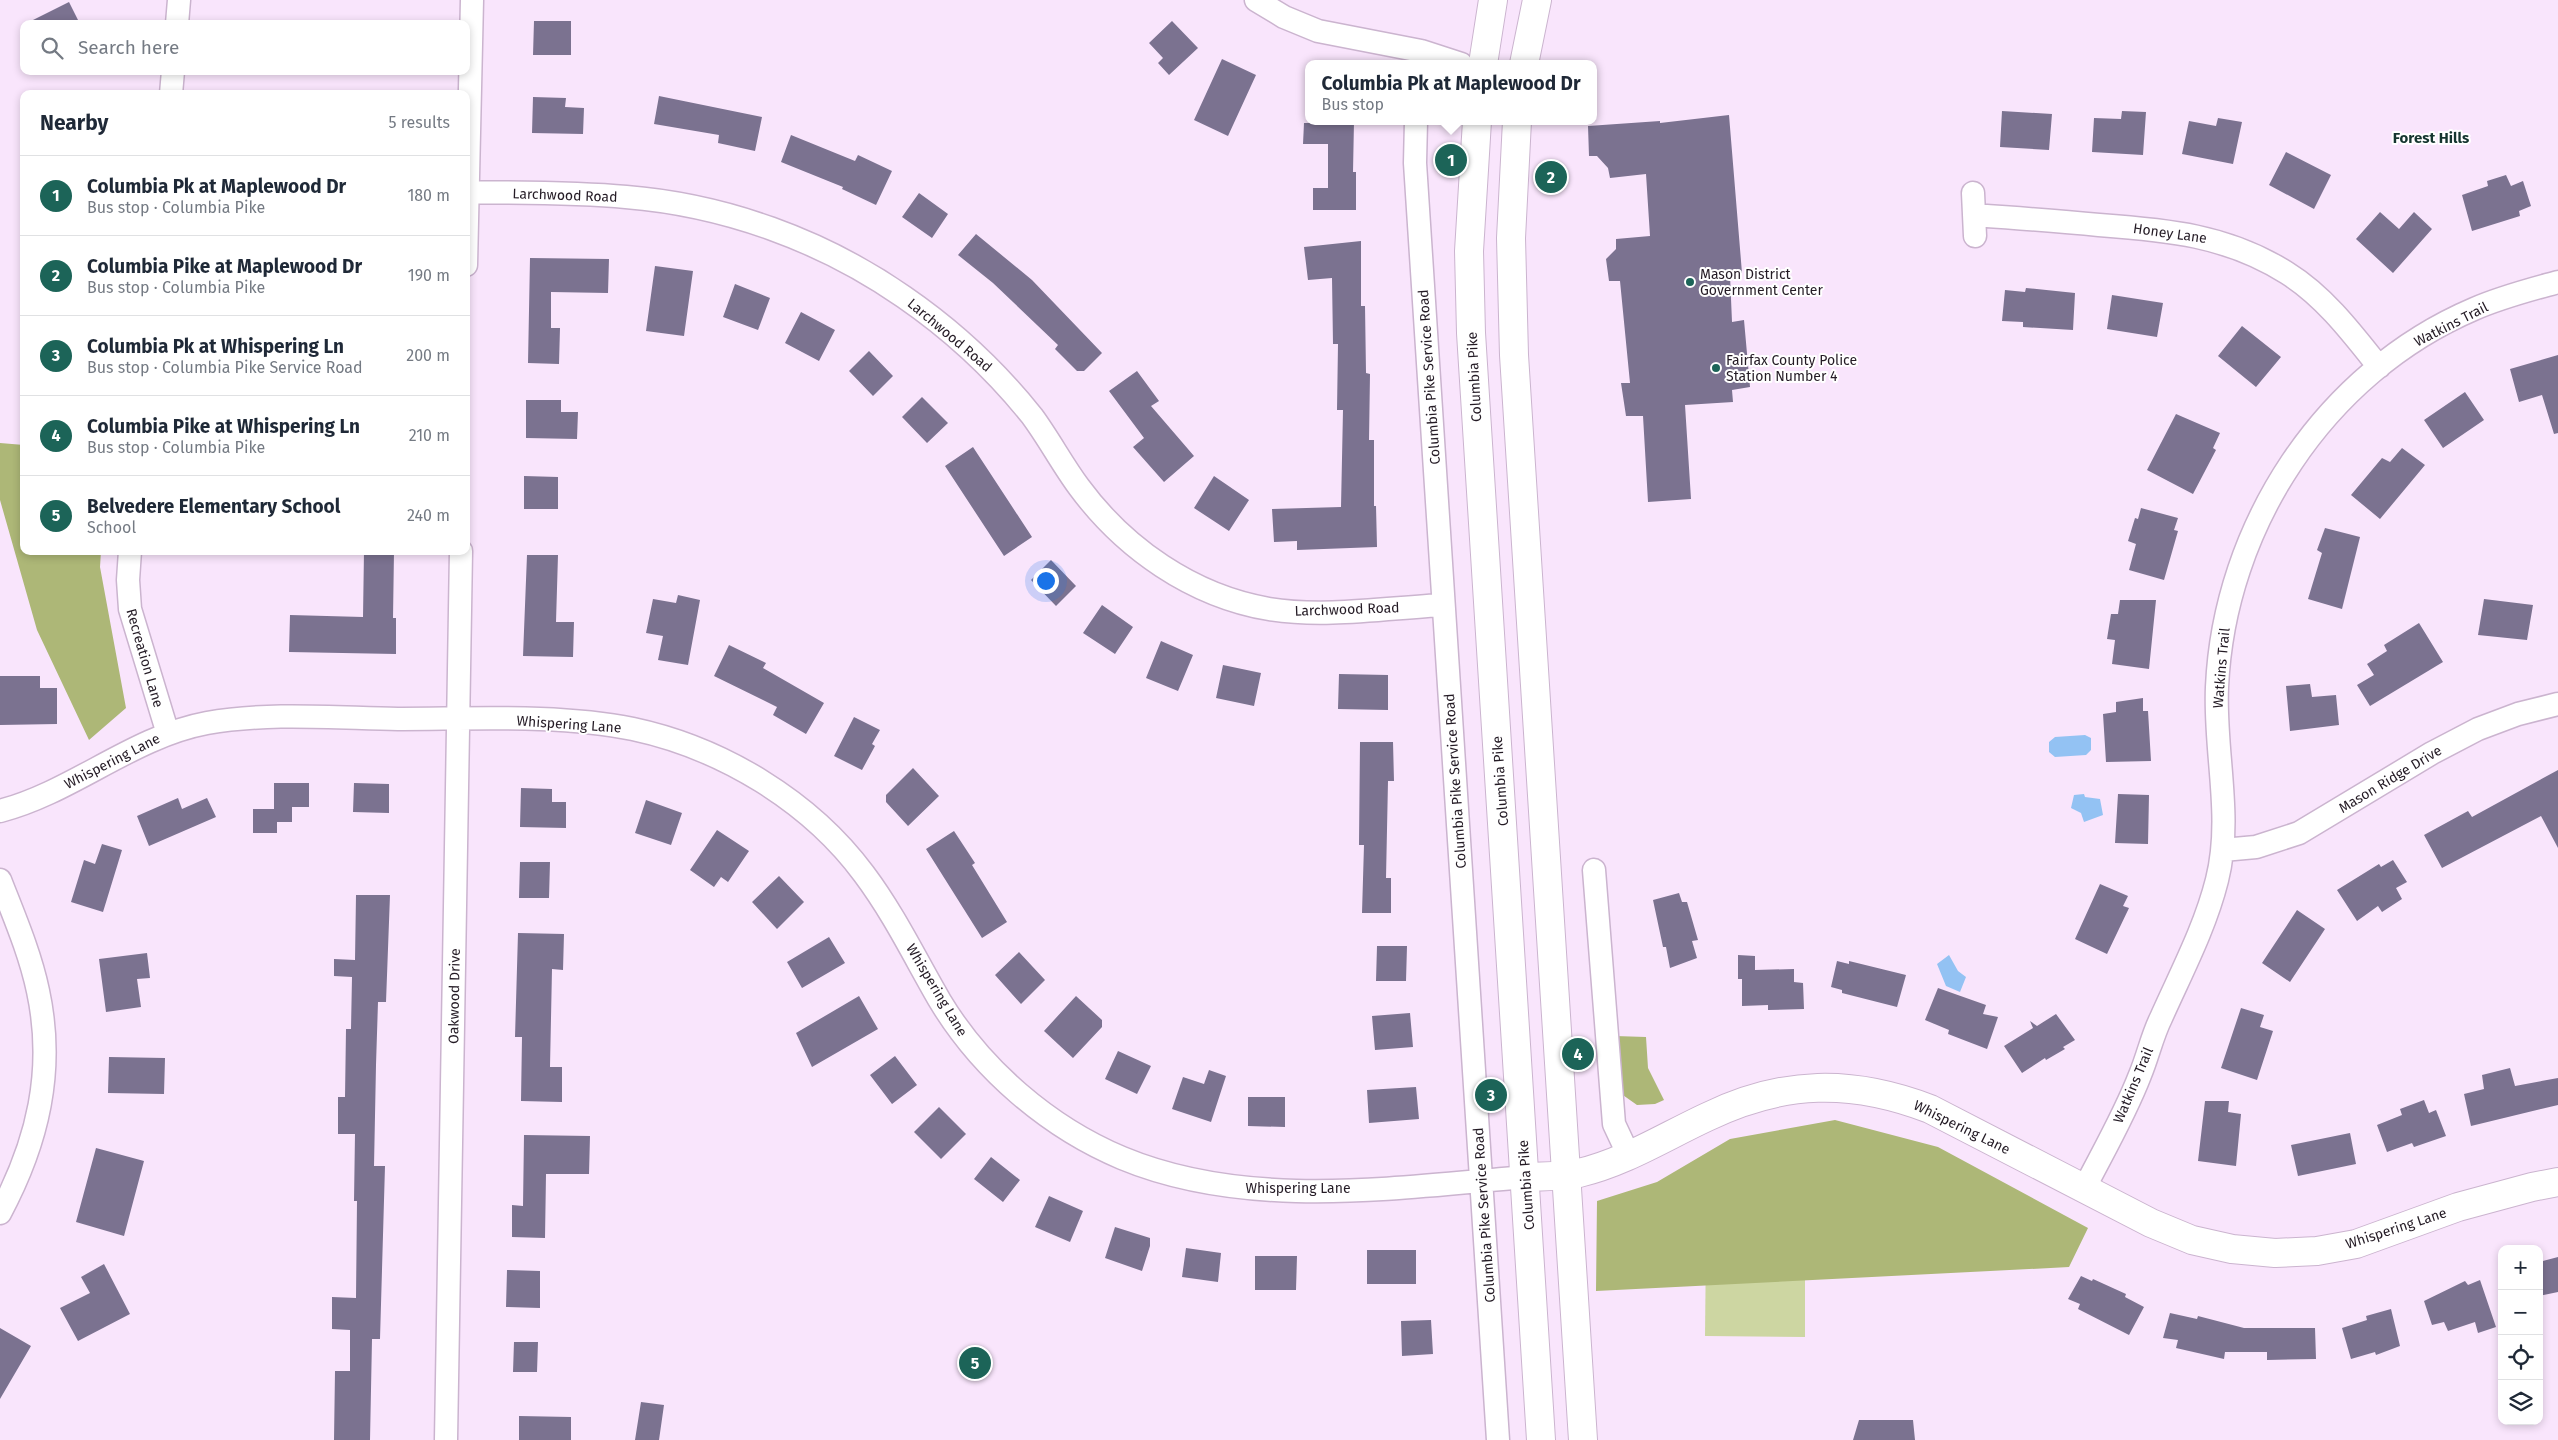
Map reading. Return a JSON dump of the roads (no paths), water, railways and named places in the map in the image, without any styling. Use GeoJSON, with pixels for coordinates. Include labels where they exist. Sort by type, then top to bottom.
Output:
{"type":"FeatureCollection","features":[{"type":"Feature","properties":{"kind":"main road"},"geometry":{"type":"LineString","coordinates":[[1484,60],[1493,0]]}},
{"type":"Feature","properties":{"kind":"main road"},"geometry":{"type":"LineString","coordinates":[[1525,60],[1537,0]]}},
{"type":"Feature","properties":{"kind":"main road","name":"Columbia Pike"},"geometry":{"type":"LineString","coordinates":[[1477,125],[1469,251],[1471,333],[1542,1440]]}},
{"type":"Feature","properties":{"kind":"main road"},"geometry":{"type":"LineString","coordinates":[[1517,125],[1511,238],[1514,355],[1583,1440]]}},
{"type":"Feature","properties":{"kind":"main road","name":"Whispering Lane"},"geometry":{"type":"LineString","coordinates":[[1526,1178],[1565,1175],[1598,1168],[1663,1141],[1706,1116],[1748,1100],[1788,1089],[1826,1086],[1862,1089],[1898,1097],[1930,1109],[2151,1223],[2192,1240],[2232,1249],[2275,1253],[2317,1251],[2356,1244],[2458,1207],[2558,1182]]}},
{"type":"Feature","properties":{"kind":"street"},"geometry":{"type":"LineString","coordinates":[[177,20],[179,0]]}},
{"type":"Feature","properties":{"kind":"street"},"geometry":{"type":"LineString","coordinates":[[470,96],[472,0]]}},
{"type":"Feature","properties":{"kind":"street"},"geometry":{"type":"LineString","coordinates":[[1256,0],[1284,17],[1318,31],[1434,60]]}},
{"type":"Feature","properties":{"kind":"street"},"geometry":{"type":"LineString","coordinates":[[171,90],[173,75]]}},
{"type":"Feature","properties":{"kind":"street","name":"Columbia Pike Service Road"},"geometry":{"type":"LineString","coordinates":[[1416,125],[1415,163],[1498,1440]]}},
{"type":"Feature","properties":{"kind":"street","name":"Larchwood Road"},"geometry":{"type":"LineString","coordinates":[[470,192],[626,197],[682,204],[738,217],[799,239],[860,270],[904,297],[950,332],[993,372],[1030,414],[1078,485],[1103,518],[1130,543],[1161,566],[1204,588],[1234,600],[1268,609],[1305,612],[1444,605]]}},
{"type":"Feature","properties":{"kind":"street","name":"Honey Lane"},"geometry":{"type":"LineString","coordinates":[[1973,193],[1974,226],[2175,231],[2215,240],[2253,254],[2288,274],[2314,295],[2348,329],[2380,367]]}},
{"type":"Feature","properties":{"kind":"street","name":"Watkins Trail"},"geometry":{"type":"LineString","coordinates":[[2084,1190],[2140,1077],[2157,1026],[2204,921],[2217,881],[2223,850],[2223,797],[2218,736],[2217,688],[2221,640],[2236,578],[2264,508],[2286,470],[2313,432],[2342,400],[2380,367],[2431,330],[2473,309],[2519,292],[2558,282]]}},
{"type":"Feature","properties":{"kind":"street","name":"Recreation Lane"},"geometry":{"type":"LineString","coordinates":[[130,555],[128,580],[130,609],[168,734]]}},
{"type":"Feature","properties":{"kind":"street","name":"Oakwood Drive"},"geometry":{"type":"LineString","coordinates":[[446,1440],[461,555]]}},
{"type":"Feature","properties":{"kind":"street","name":"Mason Ridge Drive"},"geometry":{"type":"LineString","coordinates":[[2223,850],[2256,847],[2299,833],[2432,752],[2478,729],[2518,714],[2558,704]]}},
{"type":"Feature","properties":{"kind":"street","name":"Whispering Lane"},"geometry":{"type":"LineString","coordinates":[[0,811],[40,798],[144,743],[208,723],[267,718],[458,719],[554,721],[634,730],[672,740],[716,757],[762,782],[833,838],[862,871],[888,908],[943,1005],[970,1044],[999,1075],[1039,1110],[1078,1136],[1119,1157],[1162,1173],[1210,1184],[1261,1191],[1310,1191],[1526,1178]]}},
{"type":"Feature","properties":{"kind":"street"},"geometry":{"type":"LineString","coordinates":[[1594,870],[1614,1124],[1629,1156]]}},
{"type":"Feature","properties":{"kind":"street"},"geometry":{"type":"LineString","coordinates":[[0,880],[27,952],[38,989],[45,1030],[46,1066],[40,1105],[26,1156],[0,1213]]}},
{"type":"Feature","properties":{"kind":"water"},"geometry":{"type":"Polygon","coordinates":[[[2085,735],[2091,738],[2091,750],[2086,755],[2055,757],[2049,752],[2049,742],[2055,737],[2085,735]]]}},
{"type":"Feature","properties":{"kind":"water"},"geometry":{"type":"Polygon","coordinates":[[[2084,794],[2085,797],[2100,799],[2103,815],[2084,822],[2081,813],[2071,808],[2074,795],[2084,794]]]}},
{"type":"Feature","properties":{"kind":"water"},"geometry":{"type":"Polygon","coordinates":[[[1949,955],[1958,971],[1966,977],[1960,992],[1946,986],[1937,964],[1949,955]]]}},
{"type":"Feature","properties":{"kind":"place","name":"Columbia Pk at Maplewood Dr"},"geometry":{"type":"Point","coordinates":[1451,160]}},
{"type":"Feature","properties":{"kind":"place","name":"Columbia Pike at Maplewood Dr"},"geometry":{"type":"Point","coordinates":[1551,177]}},
{"type":"Feature","properties":{"kind":"place","name":"Mason District Government Center"},"geometry":{"type":"Point","coordinates":[1690,282]}},
{"type":"Feature","properties":{"kind":"place","name":"Fairfax County Police Station Number 4"},"geometry":{"type":"Point","coordinates":[1716,368]}},
{"type":"Feature","properties":{"kind":"place","name":"Columbia Pike at Whispering Ln"},"geometry":{"type":"Point","coordinates":[1578,1054]}},
{"type":"Feature","properties":{"kind":"place","name":"Columbia Pk at Whispering Ln"},"geometry":{"type":"Point","coordinates":[1491,1095]}},
{"type":"Feature","properties":{"kind":"place","name":"Belvedere Elementary School"},"geometry":{"type":"Point","coordinates":[975,1363]}},
{"type":"Feature","properties":{"kind":"district","name":"Forest Hills"},"geometry":{"type":"Point","coordinates":[2431,138]}}]}
